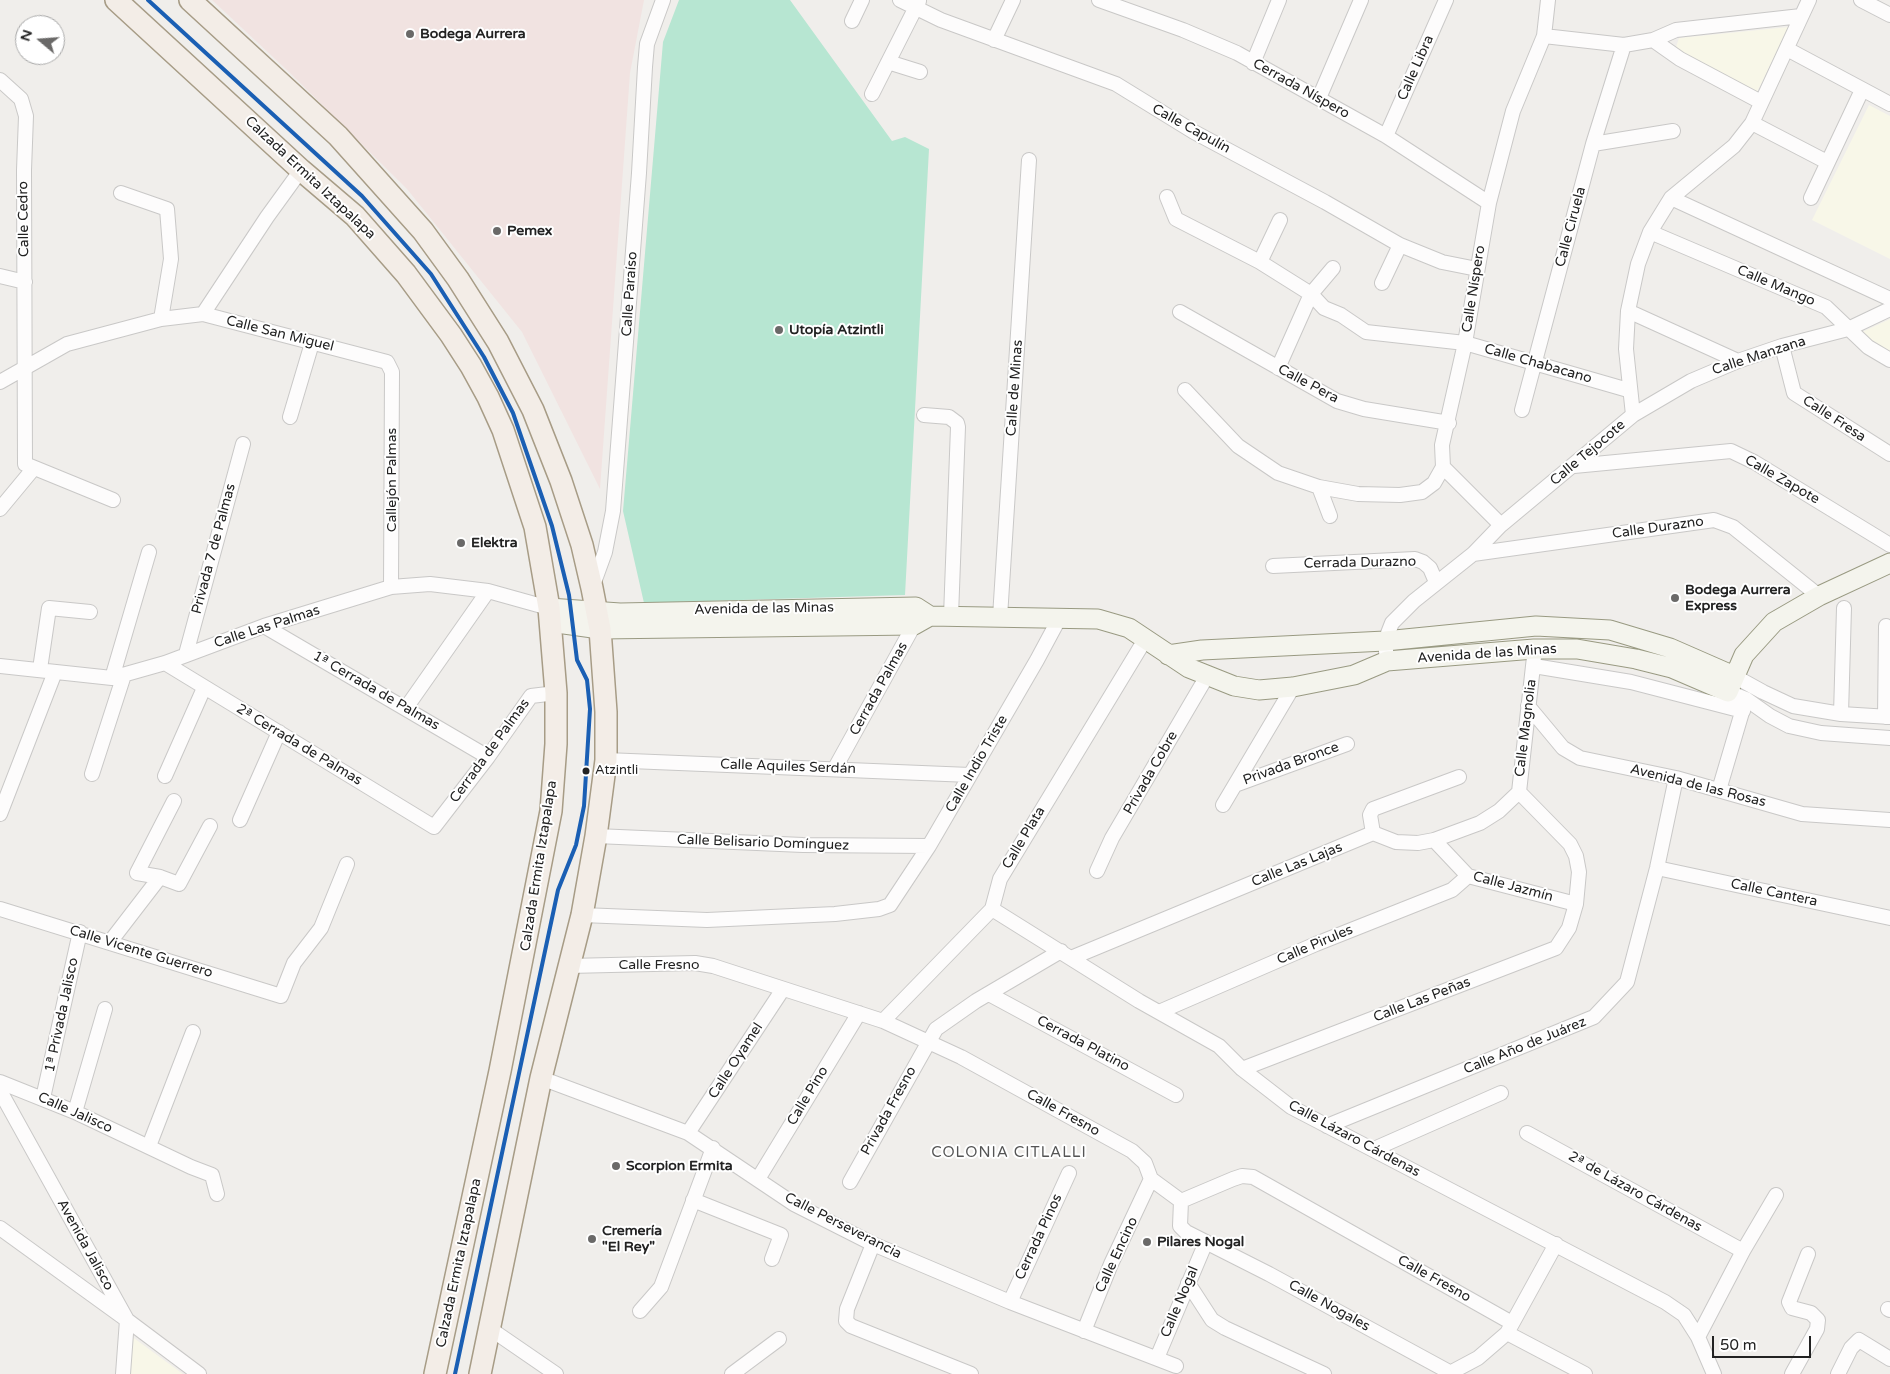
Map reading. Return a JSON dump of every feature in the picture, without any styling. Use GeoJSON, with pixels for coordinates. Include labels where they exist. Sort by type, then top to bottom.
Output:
{"type":"FeatureCollection","features":[{"type":"Feature","properties":{"kind":"main road","name":"Calzada Ermita Iztapalapa"},"geometry":{"type":"LineString","coordinates":[[116,0],[301,170],[355,216],[380,242],[429,303],[471,366],[503,430],[525,494],[544,568],[545,611],[556,693],[556,744],[551,811],[520,974],[435,1374]]}},
{"type":"Feature","properties":{"kind":"main road"},"geometry":{"type":"LineString","coordinates":[[190,0],[338,136],[423,230],[458,279],[498,342],[533,410],[561,481],[582,545],[592,588],[598,620],[606,712],[606,760],[596,836],[582,915],[541,1078],[480,1374]]}},
{"type":"Feature","properties":{"kind":"street","name":"Calle Paraíso"},"geometry":{"type":"LineString","coordinates":[[592,588],[604,552],[613,511],[647,44],[663,0]]}},
{"type":"Feature","properties":{"kind":"street"},"geometry":{"type":"LineString","coordinates":[[852,21],[862,0]]}},
{"type":"Feature","properties":{"kind":"street","name":"Calle Capulín"},"geometry":{"type":"LineString","coordinates":[[900,0],[917,4],[994,40],[1116,84],[1194,132],[1325,202],[1400,245],[1442,262],[1477,269]]}},
{"type":"Feature","properties":{"kind":"street"},"geometry":{"type":"LineString","coordinates":[[994,40],[1013,0]]}},
{"type":"Feature","properties":{"kind":"street","name":"Cerrada Níspero"},"geometry":{"type":"LineString","coordinates":[[1099,0],[1183,30],[1237,53],[1386,136],[1489,203]]}},
{"type":"Feature","properties":{"kind":"street"},"geometry":{"type":"LineString","coordinates":[[1253,63],[1279,0]]}},
{"type":"Feature","properties":{"kind":"street"},"geometry":{"type":"LineString","coordinates":[[1319,98],[1361,0]]}},
{"type":"Feature","properties":{"kind":"street","name":"Calle Libra"},"geometry":{"type":"LineString","coordinates":[[1386,136],[1446,0]]}},
{"type":"Feature","properties":{"kind":"street","name":"Calle Níspero"},"geometry":{"type":"LineString","coordinates":[[1443,467],[1442,445],[1449,423],[1465,343],[1489,203],[1513,111],[1544,36],[1548,0]]}},
{"type":"Feature","properties":{"kind":"street","name":"Calle Tejocote"},"geometry":{"type":"LineString","coordinates":[[1385,641],[1392,623],[1436,582],[1473,554],[1501,525],[1633,415],[1628,390],[1626,349],[1628,311],[1638,264],[1650,232],[1671,198],[1734,146],[1752,123],[1809,0]]}},
{"type":"Feature","properties":{"kind":"street"},"geometry":{"type":"LineString","coordinates":[[1861,0],[1890,14]]}},
{"type":"Feature","properties":{"kind":"street"},"geometry":{"type":"LineString","coordinates":[[872,94],[917,4]]}},
{"type":"Feature","properties":{"kind":"street"},"geometry":{"type":"LineString","coordinates":[[1544,36],[1624,45],[1653,40],[1676,30],[1802,16]]}},
{"type":"Feature","properties":{"kind":"street"},"geometry":{"type":"LineString","coordinates":[[1653,40],[1680,59],[1761,102]]}},
{"type":"Feature","properties":{"kind":"street","name":"Calle Ciruela"},"geometry":{"type":"LineString","coordinates":[[1522,410],[1593,144],[1624,45]]}},
{"type":"Feature","properties":{"kind":"street"},"geometry":{"type":"LineString","coordinates":[[1787,49],[1890,104]]}},
{"type":"Feature","properties":{"kind":"street"},"geometry":{"type":"LineString","coordinates":[[888,62],[920,72]]}},
{"type":"Feature","properties":{"kind":"street","name":"Calle Cedro"},"geometry":{"type":"LineString","coordinates":[[0,80],[21,99],[26,116],[24,170],[25,464],[34,468]]}},
{"type":"Feature","properties":{"kind":"street"},"geometry":{"type":"LineString","coordinates":[[1811,198],[1862,90]]}},
{"type":"Feature","properties":{"kind":"street"},"geometry":{"type":"LineString","coordinates":[[1752,123],[1828,162]]}},
{"type":"Feature","properties":{"kind":"street"},"geometry":{"type":"LineString","coordinates":[[1593,144],[1673,131]]}},
{"type":"Feature","properties":{"kind":"street","name":"Calle de Minas"},"geometry":{"type":"LineString","coordinates":[[1000,617],[1030,160]]}},
{"type":"Feature","properties":{"kind":"street"},"geometry":{"type":"LineString","coordinates":[[203,314],[267,217],[301,170]]}},
{"type":"Feature","properties":{"kind":"street"},"geometry":{"type":"LineString","coordinates":[[121,193],[167,209],[171,259],[161,319]]}},
{"type":"Feature","properties":{"kind":"street","name":"Calle Chabacano"},"geometry":{"type":"LineString","coordinates":[[1167,197],[1176,219],[1260,262],[1311,294],[1324,308],[1341,315],[1366,332],[1465,343],[1628,390]]}},
{"type":"Feature","properties":{"kind":"street"},"geometry":{"type":"LineString","coordinates":[[1671,198],[1890,299]]}},
{"type":"Feature","properties":{"kind":"street"},"geometry":{"type":"LineString","coordinates":[[1260,262],[1280,220]]}},
{"type":"Feature","properties":{"kind":"street","name":"Calle Mango"},"geometry":{"type":"LineString","coordinates":[[1650,232],[1826,307],[1868,347],[1890,360]]}},
{"type":"Feature","properties":{"kind":"street"},"geometry":{"type":"LineString","coordinates":[[1382,283],[1400,245]]}},
{"type":"Feature","properties":{"kind":"street"},"geometry":{"type":"LineString","coordinates":[[1278,368],[1311,294],[1333,268]]}},
{"type":"Feature","properties":{"kind":"street"},"geometry":{"type":"LineString","coordinates":[[0,276],[25,282]]}},
{"type":"Feature","properties":{"kind":"street","name":"Calle Manzana"},"geometry":{"type":"LineString","coordinates":[[1633,415],[1690,381],[1738,361],[1782,346],[1848,329],[1890,309]]}},
{"type":"Feature","properties":{"kind":"street"},"geometry":{"type":"LineString","coordinates":[[1628,311],[1738,361]]}},
{"type":"Feature","properties":{"kind":"street","name":"Calle Pera"},"geometry":{"type":"LineString","coordinates":[[1180,312],[1337,401],[1364,409],[1449,423]]}},
{"type":"Feature","properties":{"kind":"street","name":"Calle San Miguel"},"geometry":{"type":"LineString","coordinates":[[0,382],[67,344],[161,319],[203,314],[387,362],[392,372]]}},
{"type":"Feature","properties":{"kind":"street"},"geometry":{"type":"LineString","coordinates":[[290,417],[312,343]]}},
{"type":"Feature","properties":{"kind":"street","name":"Calle Fresa"},"geometry":{"type":"LineString","coordinates":[[1782,346],[1794,393],[1890,454]]}},
{"type":"Feature","properties":{"kind":"street","name":"Callejón Palmas"},"geometry":{"type":"LineString","coordinates":[[391,588],[392,372]]}},
{"type":"Feature","properties":{"kind":"street"},"geometry":{"type":"LineString","coordinates":[[1184,390],[1238,446],[1278,473],[1319,487],[1358,494],[1400,495],[1422,492],[1434,483],[1443,467],[1501,525]]}},
{"type":"Feature","properties":{"kind":"street"},"geometry":{"type":"LineString","coordinates":[[924,415],[953,419],[958,427],[952,616]]}},
{"type":"Feature","properties":{"kind":"street","name":"Privada 7 de Palmas"},"geometry":{"type":"LineString","coordinates":[[186,654],[243,444]]}},
{"type":"Feature","properties":{"kind":"street","name":"Calle Zapote"},"geometry":{"type":"LineString","coordinates":[[1574,466],[1730,451],[1754,462],[1890,545]]}},
{"type":"Feature","properties":{"kind":"street"},"geometry":{"type":"LineString","coordinates":[[0,509],[34,468],[113,500]]}},
{"type":"Feature","properties":{"kind":"street"},"geometry":{"type":"LineString","coordinates":[[1319,487],[1330,516]]}},
{"type":"Feature","properties":{"kind":"street","name":"Calle Durazno"},"geometry":{"type":"LineString","coordinates":[[1473,554],[1714,520],[1733,527],[1819,596]]}},
{"type":"Feature","properties":{"kind":"street"},"geometry":{"type":"LineString","coordinates":[[92,774],[149,552]]}},
{"type":"Feature","properties":{"kind":"street","name":"Cerrada Durazno"},"geometry":{"type":"LineString","coordinates":[[1273,566],[1415,559],[1423,562],[1430,568],[1436,582]]}},
{"type":"Feature","properties":{"kind":"street"},"geometry":{"type":"LineString","coordinates":[[1731,684],[1744,655],[1774,622],[1819,596],[1890,564]]}},
{"type":"Feature","properties":{"kind":"street","name":"Calle Las Palmas"},"geometry":{"type":"LineString","coordinates":[[0,666],[118,677],[165,663],[264,626],[391,588],[430,584],[488,591],[545,611],[598,620]]}},
{"type":"Feature","properties":{"kind":"street"},"geometry":{"type":"LineString","coordinates":[[406,708],[488,591]]}},
{"type":"Feature","properties":{"kind":"street"},"geometry":{"type":"LineString","coordinates":[[40,669],[49,608],[90,612]]}},
{"type":"Feature","properties":{"kind":"street"},"geometry":{"type":"LineString","coordinates":[[1841,714],[1844,608]]}},
{"type":"Feature","properties":{"kind":"street","name":"Avenida de las Minas"},"geometry":{"type":"LineString","coordinates":[[598,620],[920,616],[1098,619],[1128,628],[1146,638],[1188,668],[1234,686],[1259,690],[1293,687],[1354,675],[1387,662],[1534,657],[1577,649],[1636,659],[1763,692],[1793,706],[1841,714],[1888,717]]}},
{"type":"Feature","properties":{"kind":"street","name":"Cerrada Palmas"},"geometry":{"type":"LineString","coordinates":[[835,768],[920,616]]}},
{"type":"Feature","properties":{"kind":"street","name":"Calle Indio Triste"},"geometry":{"type":"LineString","coordinates":[[582,915],[707,920],[835,914],[879,910],[890,905],[929,846],[1058,619]]}},
{"type":"Feature","properties":{"kind":"street","name":"1ª Cerrada de Palmas"},"geometry":{"type":"LineString","coordinates":[[264,626],[488,757]]}},
{"type":"Feature","properties":{"kind":"street","name":"Avenida de las Minas"},"geometry":{"type":"LineString","coordinates":[[1168,654],[1202,650],[1385,641],[1536,626],[1610,630],[1670,648],[1731,684],[1744,705],[1789,726],[1821,733],[1890,738]]}},
{"type":"Feature","properties":{"kind":"street"},"geometry":{"type":"LineString","coordinates":[[1886,626],[1888,717]]}},
{"type":"Feature","properties":{"kind":"street","name":"Calle Plata"},"geometry":{"type":"LineString","coordinates":[[883,1021],[992,908],[1000,879],[1146,638]]}},
{"type":"Feature","properties":{"kind":"street"},"geometry":{"type":"LineString","coordinates":[[1385,641],[1387,662]]}},
{"type":"Feature","properties":{"kind":"street"},"geometry":{"type":"LineString","coordinates":[[1534,657],[1631,682],[1744,705],[1719,790]]}},
{"type":"Feature","properties":{"kind":"street","name":"Calle Magnolia"},"geometry":{"type":"LineString","coordinates":[[1534,657],[1519,792],[1570,844],[1576,856],[1579,872],[1576,904]]}},
{"type":"Feature","properties":{"kind":"street","name":"2ª Cerrada de Palmas"},"geometry":{"type":"LineString","coordinates":[[165,663],[434,827]]}},
{"type":"Feature","properties":{"kind":"street"},"geometry":{"type":"LineString","coordinates":[[0,814],[55,672]]}},
{"type":"Feature","properties":{"kind":"street","name":"Privada Cobre"},"geometry":{"type":"LineString","coordinates":[[1097,871],[1112,838],[1207,676]]}},
{"type":"Feature","properties":{"kind":"street","name":"Privada Bronce"},"geometry":{"type":"LineString","coordinates":[[1223,805],[1293,687]]}},
{"type":"Feature","properties":{"kind":"street"},"geometry":{"type":"LineString","coordinates":[[165,776],[204,688]]}},
{"type":"Feature","properties":{"kind":"street","name":"Cerrada de Palmas"},"geometry":{"type":"LineString","coordinates":[[434,827],[488,757],[531,696],[556,693]]}},
{"type":"Feature","properties":{"kind":"street","name":"Avenida de las Rosas"},"geometry":{"type":"LineString","coordinates":[[1528,706],[1563,748],[1580,758],[1676,778],[1802,814],[1890,820]]}},
{"type":"Feature","properties":{"kind":"street"},"geometry":{"type":"LineString","coordinates":[[240,820],[279,732]]}},
{"type":"Feature","properties":{"kind":"street","name":"Privada Bronce"},"geometry":{"type":"LineString","coordinates":[[1235,785],[1347,744]]}},
{"type":"Feature","properties":{"kind":"street","name":"Calle Aquiles Serdán"},"geometry":{"type":"LineString","coordinates":[[606,760],[970,775]]}},
{"type":"Feature","properties":{"kind":"street"},"geometry":{"type":"LineString","coordinates":[[1459,778],[1373,809],[1370,815],[1373,833],[1396,842],[1418,843],[1434,840],[1480,823],[1499,811],[1519,792]]}},
{"type":"Feature","properties":{"kind":"street","name":"Calle Año de Juárez"},"geometry":{"type":"LineString","coordinates":[[1327,1126],[1594,1018],[1627,982],[1657,868],[1676,778]]}},
{"type":"Feature","properties":{"kind":"street"},"geometry":{"type":"LineString","coordinates":[[174,801],[137,874],[160,877],[179,884],[210,826]]}},
{"type":"Feature","properties":{"kind":"street","name":"Calle Las Lajas"},"geometry":{"type":"LineString","coordinates":[[928,1040],[936,1029],[989,994],[1066,955],[1373,833]]}},
{"type":"Feature","properties":{"kind":"street","name":"Calle Belisario Domínguez"},"geometry":{"type":"LineString","coordinates":[[596,836],[803,846],[929,846]]}},
{"type":"Feature","properties":{"kind":"street","name":"Calle Jazmín"},"geometry":{"type":"LineString","coordinates":[[1434,840],[1468,876],[1576,904]]}},
{"type":"Feature","properties":{"kind":"street","name":"Calle Vicente Guerrero"},"geometry":{"type":"LineString","coordinates":[[0,909],[80,932],[281,996],[294,964],[321,928],[347,864]]}},
{"type":"Feature","properties":{"kind":"street","name":"Calle Cantera"},"geometry":{"type":"LineString","coordinates":[[1657,868],[1890,918]]}},
{"type":"Feature","properties":{"kind":"street","name":"Calle Pirules"},"geometry":{"type":"LineString","coordinates":[[1159,1012],[1316,944],[1452,890],[1468,876]]}},
{"type":"Feature","properties":{"kind":"street"},"geometry":{"type":"LineString","coordinates":[[110,942],[160,877]]}},
{"type":"Feature","properties":{"kind":"street","name":"Calle Las Peñas"},"geometry":{"type":"LineString","coordinates":[[1242,1069],[1556,948],[1569,928],[1576,904]]}},
{"type":"Feature","properties":{"kind":"street","name":"Calle Lázaro Cárdenas"},"geometry":{"type":"LineString","coordinates":[[992,908],[1159,1012],[1219,1046],[1242,1069],[1291,1107],[1665,1302],[1684,1316],[1698,1338],[1714,1374]]}},
{"type":"Feature","properties":{"kind":"street","name":"1ª Privada Jalisco"},"geometry":{"type":"LineString","coordinates":[[43,1098],[80,932]]}},
{"type":"Feature","properties":{"kind":"street","name":"Calle Fresno"},"geometry":{"type":"LineString","coordinates":[[569,966],[696,963],[713,966],[883,1021],[928,1040],[1132,1152],[1145,1163],[1151,1179],[1181,1201],[1233,1179],[1242,1176],[1253,1177],[1585,1374]]}},
{"type":"Feature","properties":{"kind":"street","name":"Calle Oyamel"},"geometry":{"type":"LineString","coordinates":[[688,1133],[783,989]]}},
{"type":"Feature","properties":{"kind":"street","name":"Cerrada Platino"},"geometry":{"type":"LineString","coordinates":[[989,994],[1176,1095]]}},
{"type":"Feature","properties":{"kind":"street"},"geometry":{"type":"LineString","coordinates":[[75,1112],[105,1009]]}},
{"type":"Feature","properties":{"kind":"street","name":"Calle Pino"},"geometry":{"type":"LineString","coordinates":[[758,1179],[859,1013]]}},
{"type":"Feature","properties":{"kind":"street"},"geometry":{"type":"LineString","coordinates":[[149,1146],[193,1032]]}},
{"type":"Feature","properties":{"kind":"street","name":"Privada Fresno"},"geometry":{"type":"LineString","coordinates":[[850,1182],[928,1040]]}},
{"type":"Feature","properties":{"kind":"street","name":"Calle Perseverancia"},"geometry":{"type":"LineString","coordinates":[[541,1078],[688,1133],[794,1204],[872,1244],[1010,1302]]}},
{"type":"Feature","properties":{"kind":"street","name":"Calle Jalisco"},"geometry":{"type":"LineString","coordinates":[[0,1082],[75,1112],[190,1167],[212,1175],[217,1194]]}},
{"type":"Feature","properties":{"kind":"street","name":"Avenida Jalisco"},"geometry":{"type":"LineString","coordinates":[[0,1091],[126,1320],[199,1374]]}},
{"type":"Feature","properties":{"kind":"street"},"geometry":{"type":"LineString","coordinates":[[1374,1149],[1501,1093]]}},
{"type":"Feature","properties":{"kind":"street","name":"2ª de Lázaro Cárdenas"},"geometry":{"type":"LineString","coordinates":[[1527,1133],[1743,1251]]}},
{"type":"Feature","properties":{"kind":"street"},"geometry":{"type":"LineString","coordinates":[[640,1312],[661,1287],[713,1148]]}},
{"type":"Feature","properties":{"kind":"street","name":"Cerrada Pinos"},"geometry":{"type":"LineString","coordinates":[[1010,1302],[1069,1173]]}},
{"type":"Feature","properties":{"kind":"street","name":"Calle Encino"},"geometry":{"type":"LineString","coordinates":[[1084,1331],[1111,1264],[1151,1179]]}},
{"type":"Feature","properties":{"kind":"street"},"geometry":{"type":"LineString","coordinates":[[1698,1338],[1743,1251],[1776,1194]]}},
{"type":"Feature","properties":{"kind":"street"},"geometry":{"type":"LineString","coordinates":[[693,1200],[781,1234],[772,1259]]}},
{"type":"Feature","properties":{"kind":"street"},"geometry":{"type":"LineString","coordinates":[[1181,1201],[1180,1226],[1186,1232],[1206,1242]]}},
{"type":"Feature","properties":{"kind":"street"},"geometry":{"type":"LineString","coordinates":[[0,1228],[126,1320],[123,1374]]}},
{"type":"Feature","properties":{"kind":"street","name":"Calle Nogal"},"geometry":{"type":"LineString","coordinates":[[1157,1358],[1206,1242]]}},
{"type":"Feature","properties":{"kind":"street","name":"Calle Nogales"},"geometry":{"type":"LineString","coordinates":[[1206,1242],[1269,1274],[1449,1373]]}},
{"type":"Feature","properties":{"kind":"street"},"geometry":{"type":"LineString","coordinates":[[872,1244],[847,1309],[846,1321],[851,1326],[971,1374]]}},
{"type":"Feature","properties":{"kind":"street"},"geometry":{"type":"LineString","coordinates":[[1449,1373],[1478,1358],[1510,1328],[1556,1244]]}},
{"type":"Feature","properties":{"kind":"street"},"geometry":{"type":"LineString","coordinates":[[1792,1374],[1817,1329],[1818,1320],[1811,1313],[1792,1308],[1789,1302],[1808,1254]]}},
{"type":"Feature","properties":{"kind":"street"},"geometry":{"type":"LineString","coordinates":[[1188,1283],[1212,1320],[1225,1328],[1324,1374]]}},
{"type":"Feature","properties":{"kind":"street"},"geometry":{"type":"LineString","coordinates":[[1010,1302],[1176,1366]]}},
{"type":"Feature","properties":{"kind":"street"},"geometry":{"type":"LineString","coordinates":[[489,1328],[556,1374]]}},
{"type":"Feature","properties":{"kind":"street"},"geometry":{"type":"LineString","coordinates":[[732,1374],[779,1339]]}},
{"type":"Feature","properties":{"kind":"street"},"geometry":{"type":"LineString","coordinates":[[1838,1374],[1851,1348],[1859,1340],[1890,1359]]}},
{"type":"Feature","properties":{"kind":"shaded area"},"geometry":{"type":"Polygon","coordinates":[[[212,0],[644,0],[630,73],[600,489],[522,332],[407,189],[288,71],[212,0]]]}},
{"type":"Feature","properties":{"kind":"shaded area"},"geometry":{"type":"Polygon","coordinates":[[[1789,27],[1756,94],[1675,50],[1679,38],[1789,27]]]}},
{"type":"Feature","properties":{"kind":"shaded area"},"geometry":{"type":"Polygon","coordinates":[[[1869,105],[1890,116],[1890,259],[1812,220],[1869,105]]]}},
{"type":"Feature","properties":{"kind":"shaded area"},"geometry":{"type":"Polygon","coordinates":[[[1890,319],[1890,351],[1858,334],[1890,319]]]}},
{"type":"Feature","properties":{"kind":"shaded area"},"geometry":{"type":"Polygon","coordinates":[[[131,1336],[183,1374],[129,1374],[131,1336]]]}},
{"type":"Feature","properties":{"kind":"green space","name":"Utopía Atzintli"},"geometry":{"type":"Polygon","coordinates":[[[679,0],[790,0],[892,141],[905,137],[929,149],[905,595],[644,603],[623,511],[663,42],[679,0]]]}},
{"type":"Feature","properties":{"kind":"transit line"},"geometry":{"type":"LineString","coordinates":[[148,0],[362,196],[431,274],[484,357],[513,413],[552,526],[569,595],[577,660],[587,680],[590,709],[584,806],[576,845],[558,890],[455,1374]]}},
{"type":"Feature","properties":{"kind":"place","name":"Bodega Aurrera"},"geometry":{"type":"Point","coordinates":[410,34]}},
{"type":"Feature","properties":{"kind":"place","name":"Pemex"},"geometry":{"type":"Point","coordinates":[497,231]}},
{"type":"Feature","properties":{"kind":"place","name":"Utopía Atzintli"},"geometry":{"type":"Point","coordinates":[779,330]}},
{"type":"Feature","properties":{"kind":"place","name":"Elektra"},"geometry":{"type":"Point","coordinates":[461,543]}},
{"type":"Feature","properties":{"kind":"place","name":"Bodega Aurrera Express"},"geometry":{"type":"Point","coordinates":[1675,598]}},
{"type":"Feature","properties":{"kind":"place","name":"Atzintli"},"geometry":{"type":"Point","coordinates":[586,771]}},
{"type":"Feature","properties":{"kind":"place","name":"Scorpion Ermita"},"geometry":{"type":"Point","coordinates":[616,1166]}},
{"type":"Feature","properties":{"kind":"place","name":"Cremería \"El Rey\""},"geometry":{"type":"Point","coordinates":[592,1239]}},
{"type":"Feature","properties":{"kind":"place","name":"Pilares Nogal"},"geometry":{"type":"Point","coordinates":[1147,1242]}},
{"type":"Feature","properties":{"kind":"district","name":"COLONIA CITLALLI"},"geometry":{"type":"Point","coordinates":[1009,1153]}}]}
